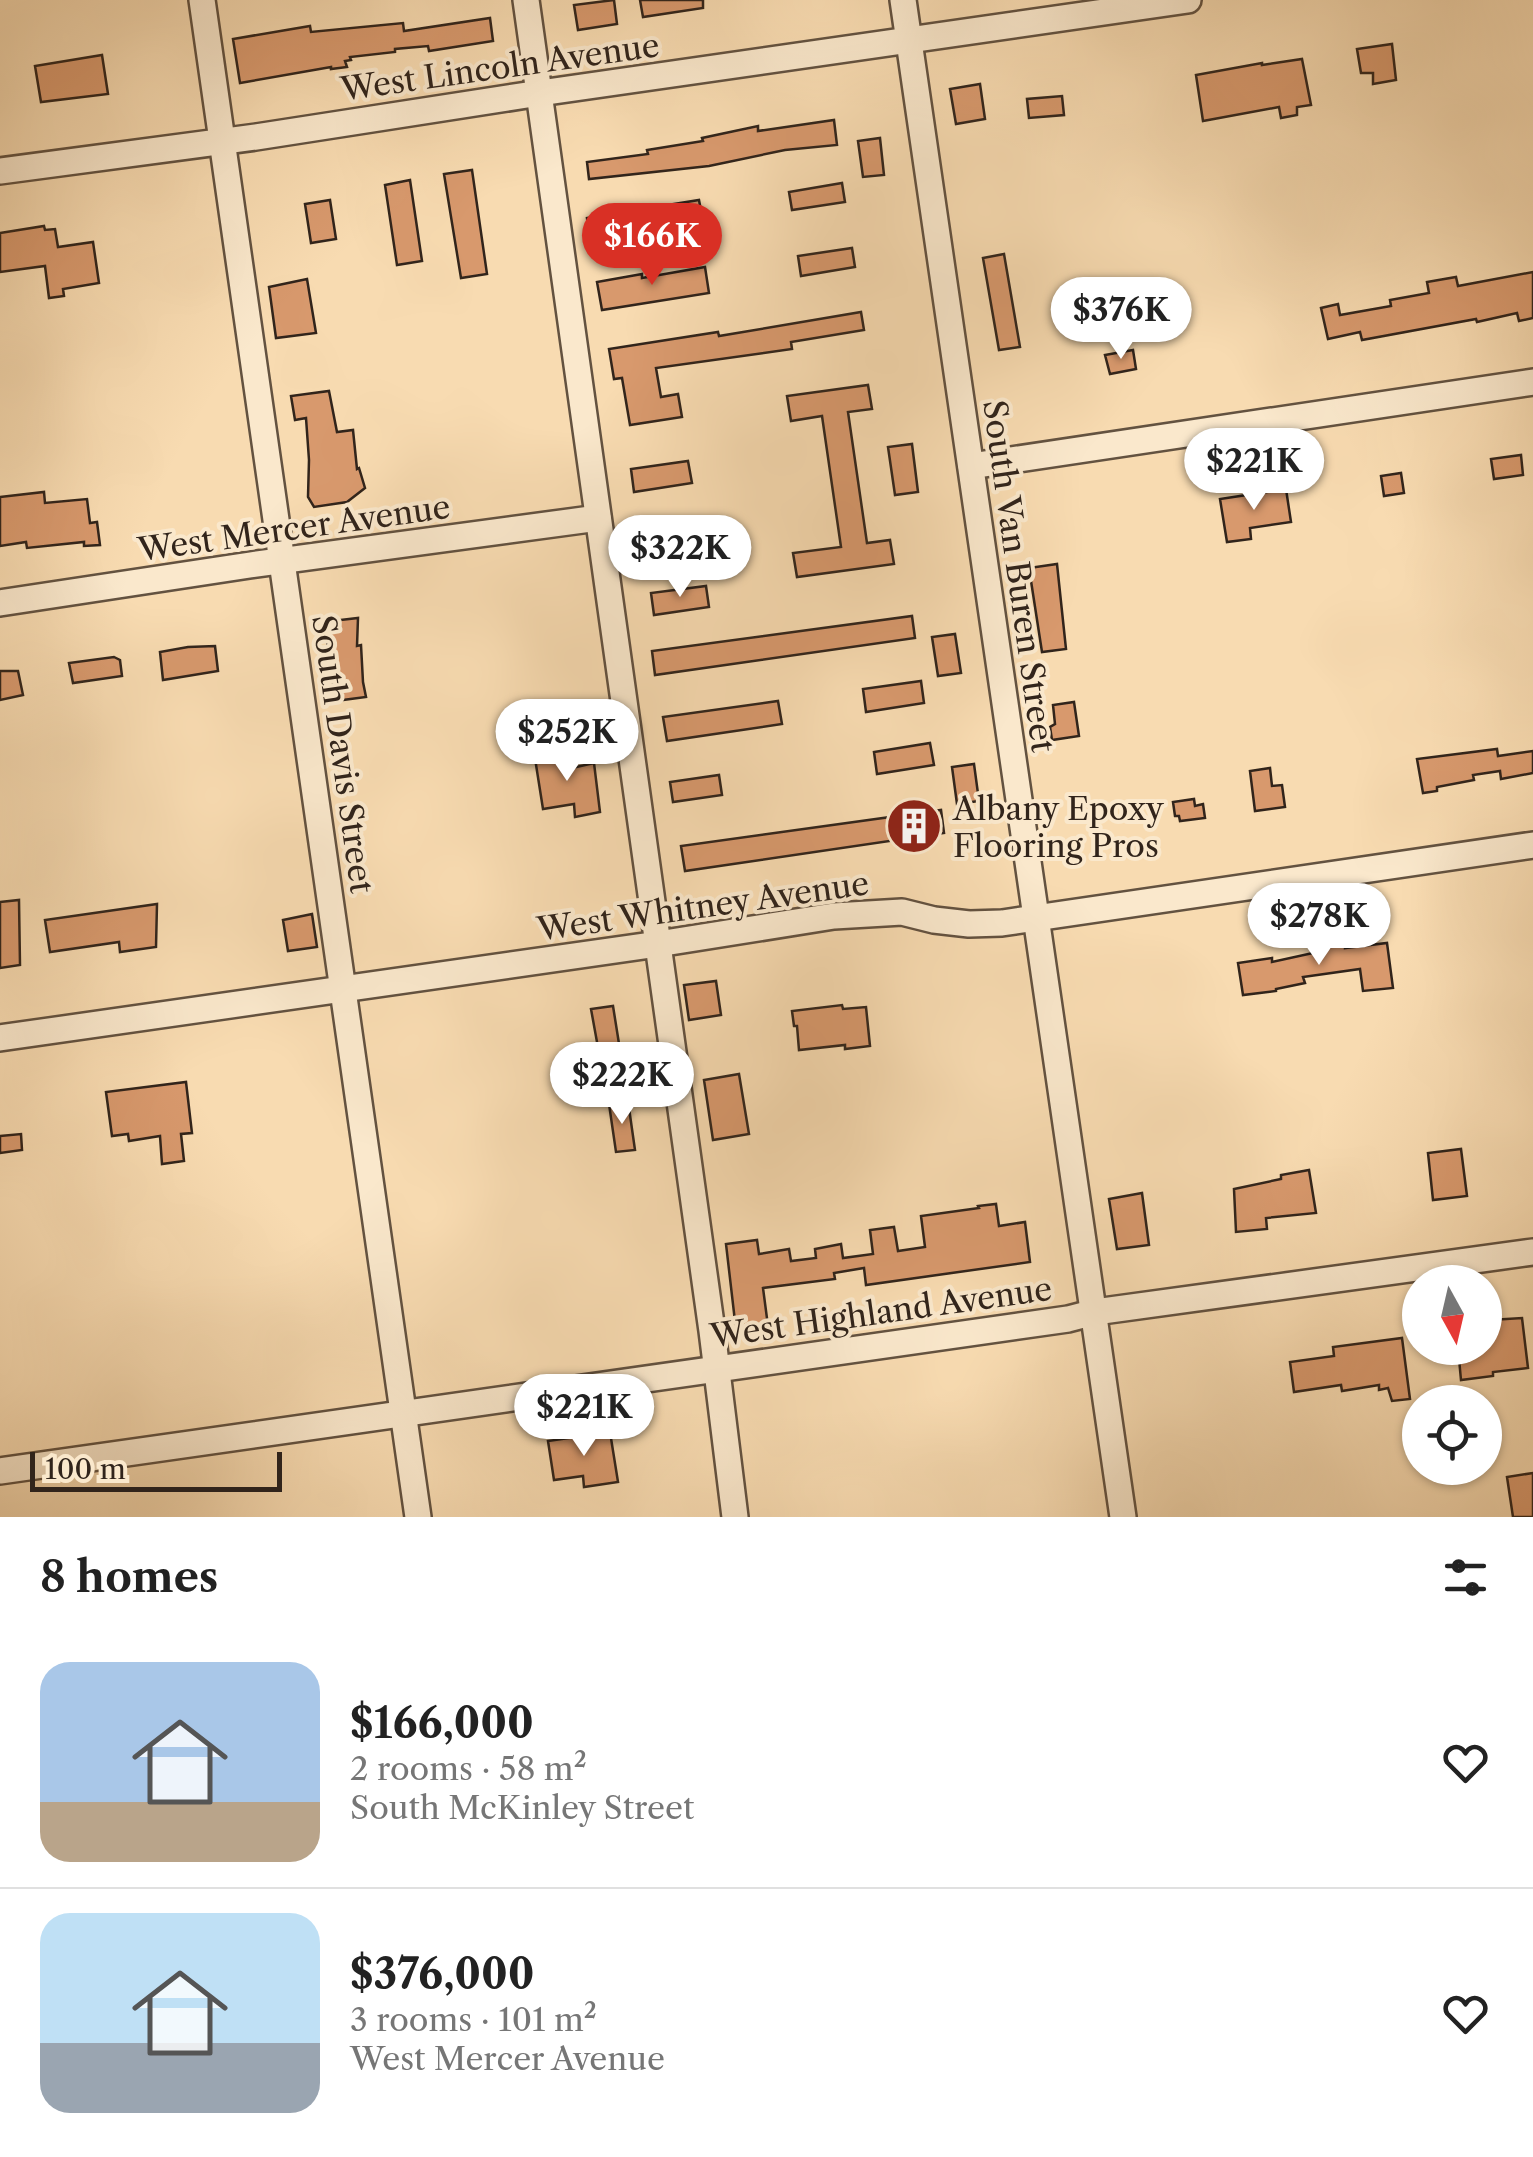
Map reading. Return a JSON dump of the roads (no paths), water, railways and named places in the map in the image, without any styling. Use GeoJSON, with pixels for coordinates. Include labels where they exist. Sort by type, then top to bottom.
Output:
{"type":"FeatureCollection","features":[{"type":"Feature","properties":{"kind":"street","name":"South Davis Street"},"geometry":{"type":"LineString","coordinates":[[202,0],[418,1517]]}},
{"type":"Feature","properties":{"kind":"street"},"geometry":{"type":"LineString","coordinates":[[526,0],[735,1517]]}},
{"type":"Feature","properties":{"kind":"street","name":"South Van Buren Street"},"geometry":{"type":"LineString","coordinates":[[903,0],[1124,1517]]}},
{"type":"Feature","properties":{"kind":"street","name":"West Lincoln Avenue"},"geometry":{"type":"LineString","coordinates":[[0,171],[1188,0]]}},
{"type":"Feature","properties":{"kind":"street"},"geometry":{"type":"LineString","coordinates":[[971,466],[1533,382]]}},
{"type":"Feature","properties":{"kind":"street","name":"West Mercer Avenue"},"geometry":{"type":"LineString","coordinates":[[0,602],[598,518]]}},
{"type":"Feature","properties":{"kind":"street","name":"West Whitney Avenue"},"geometry":{"type":"LineString","coordinates":[[0,1038],[834,916],[902,912],[969,924],[1002,923],[1533,844]]}},
{"type":"Feature","properties":{"kind":"street","name":"West Highland Avenue"},"geometry":{"type":"LineString","coordinates":[[0,1471],[1533,1252]]}},
{"type":"Feature","properties":{"kind":"place","name":"Albany Epoxy Flooring Pros"},"geometry":{"type":"Point","coordinates":[914,826]}}]}
